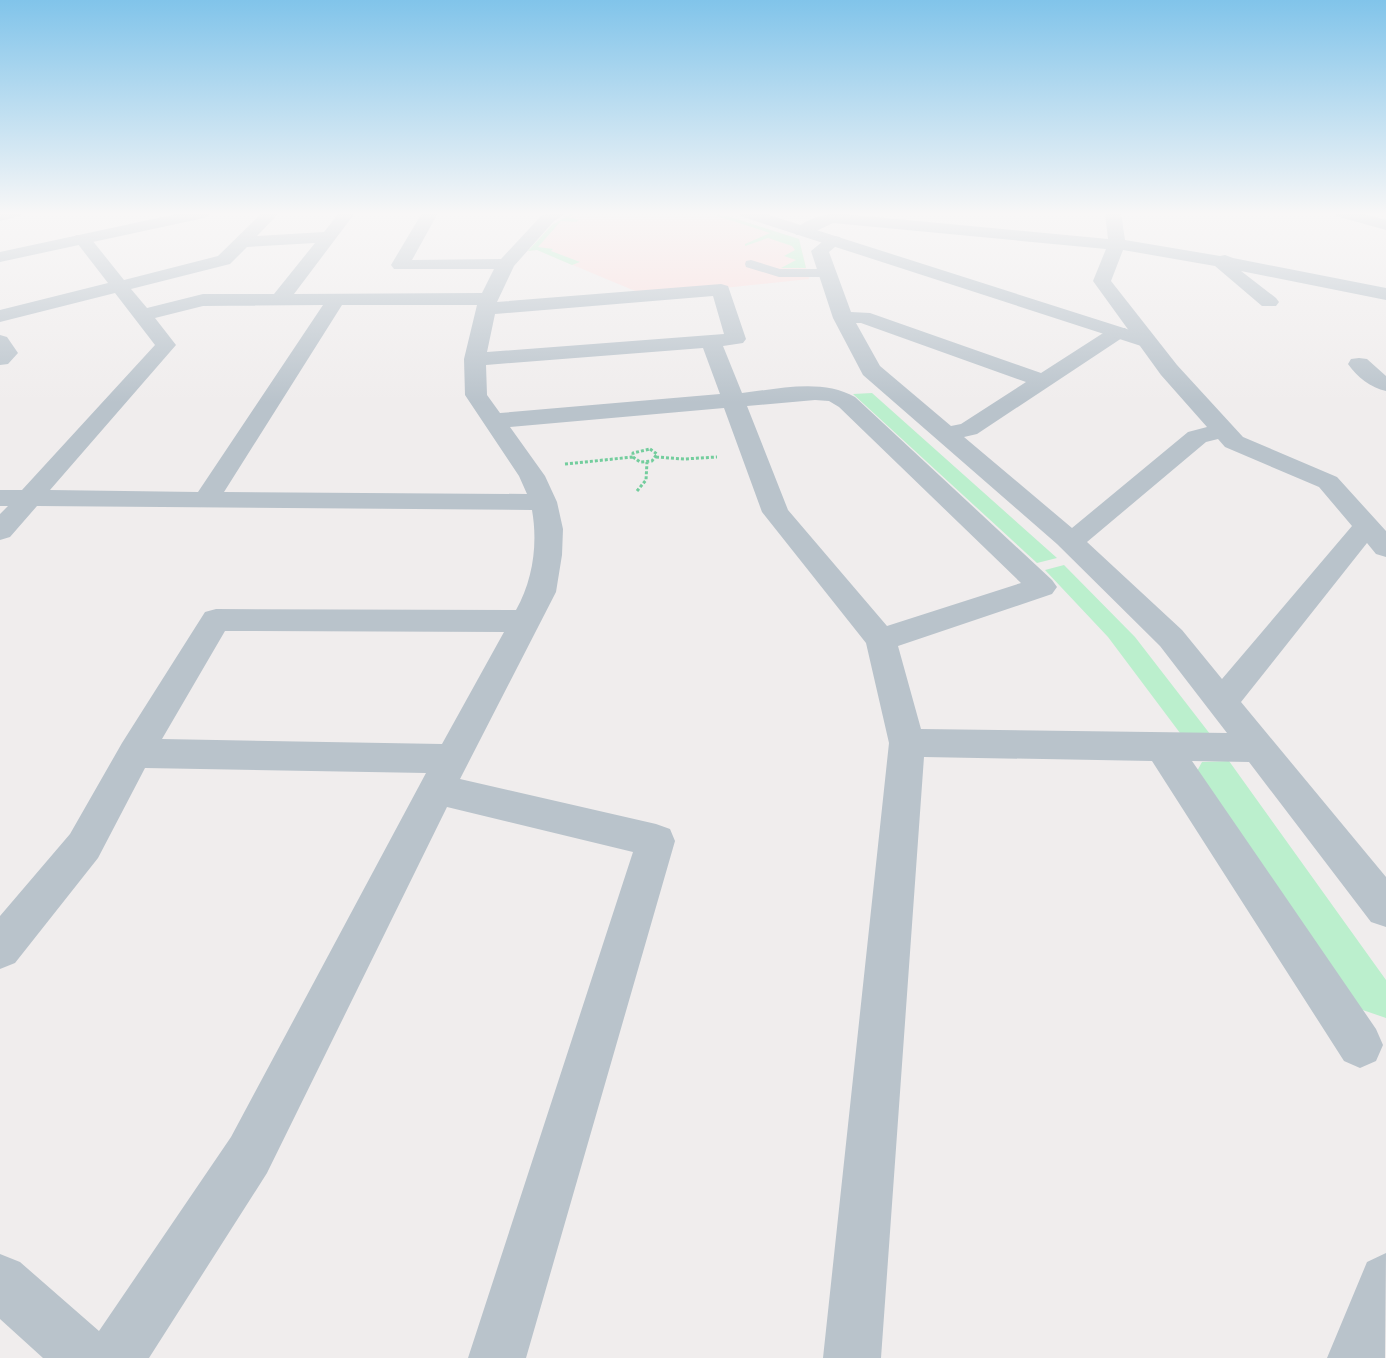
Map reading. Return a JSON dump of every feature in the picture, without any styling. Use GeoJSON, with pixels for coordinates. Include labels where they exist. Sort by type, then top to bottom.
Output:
{"type":"FeatureCollection","features":[{"type":"Feature","properties":{"kind":"street"},"geometry":{"type":"LineString","coordinates":[[0,531],[166,345],[112,276]]}},
{"type":"Feature","properties":{"kind":"street"},"geometry":{"type":"LineString","coordinates":[[0,316],[155,276]]}},
{"type":"Feature","properties":{"kind":"street"},"geometry":{"type":"LineString","coordinates":[[279,300],[298,276]]}},
{"type":"Feature","properties":{"kind":"street"},"geometry":{"type":"LineString","coordinates":[[115,1358],[249,1155],[444,774],[541,592],[548,555],[549,529],[536,487],[476,395],[475,359],[486,304],[500,276]]}},
{"type":"Feature","properties":{"kind":"street"},"geometry":{"type":"LineString","coordinates":[[827,276],[843,318],[871,370],[1067,538],[1171,638],[1386,908]]}},
{"type":"Feature","properties":{"kind":"street"},"geometry":{"type":"LineString","coordinates":[[944,276],[1145,341]]}},
{"type":"Feature","properties":{"kind":"street"},"geometry":{"type":"LineString","coordinates":[[1104,276],[1102,281],[1145,341],[1234,442],[1328,482],[1386,548]]}},
{"type":"Feature","properties":{"kind":"street"},"geometry":{"type":"LineString","coordinates":[[1237,276],[1269,303]]}},
{"type":"Feature","properties":{"kind":"street"},"geometry":{"type":"LineString","coordinates":[[1303,276],[1386,294]]}},
{"type":"Feature","properties":{"kind":"street"},"geometry":{"type":"LineString","coordinates":[[142,315],[203,300],[336,300],[486,304],[721,290],[736,339],[475,359]]}},
{"type":"Feature","properties":{"kind":"street"},"geometry":{"type":"LineString","coordinates":[[206,499],[336,300]]}},
{"type":"Feature","properties":{"kind":"street"},"geometry":{"type":"LineString","coordinates":[[843,318],[863,317],[1044,381]]}},
{"type":"Feature","properties":{"kind":"street"},"geometry":{"type":"LineString","coordinates":[[948,435],[969,429],[1118,332]]}},
{"type":"Feature","properties":{"kind":"street"},"geometry":{"type":"LineString","coordinates":[[0,341],[7,353],[0,359]]}},
{"type":"Feature","properties":{"kind":"street"},"geometry":{"type":"LineString","coordinates":[[711,341],[775,512],[881,640],[907,743],[852,1358]]}},
{"type":"Feature","properties":{"kind":"street"},"geometry":{"type":"LineString","coordinates":[[1359,364],[1381,383],[1386,384]]}},
{"type":"Feature","properties":{"kind":"street"},"geometry":{"type":"LineString","coordinates":[[493,421],[814,393],[835,395],[847,402],[1042,587],[881,640]]}},
{"type":"Feature","properties":{"kind":"street"},"geometry":{"type":"LineString","coordinates":[[1067,538],[1080,535],[1197,437],[1223,430]]}},
{"type":"Feature","properties":{"kind":"street"},"geometry":{"type":"LineString","coordinates":[[0,498],[206,499],[536,487]]}},
{"type":"Feature","properties":{"kind":"street"},"geometry":{"type":"LineString","coordinates":[[1222,702],[1366,526]]}},
{"type":"Feature","properties":{"kind":"street"},"geometry":{"type":"LineString","coordinates":[[0,948],[84,846],[135,753],[216,620],[526,621]]}},
{"type":"Feature","properties":{"kind":"street"},"geometry":{"type":"LineString","coordinates":[[907,743],[1259,748]]}},
{"type":"Feature","properties":{"kind":"street"},"geometry":{"type":"LineString","coordinates":[[1161,745],[1360,1045]]}},
{"type":"Feature","properties":{"kind":"street"},"geometry":{"type":"LineString","coordinates":[[135,753],[444,774],[656,840],[497,1358]]}},
{"type":"Feature","properties":{"kind":"street"},"geometry":{"type":"LineString","coordinates":[[1356,1358],[1386,1281]]}},
{"type":"Feature","properties":{"kind":"street"},"geometry":{"type":"LineString","coordinates":[[0,1282],[86,1358]]}},
{"type":"Feature","properties":{"kind":"path"},"geometry":{"type":"LineString","coordinates":[[633,457],[636,451],[646,449],[656,452],[656,457]]}},
{"type":"Feature","properties":{"kind":"path"},"geometry":{"type":"LineString","coordinates":[[536,487],[554,465],[633,457],[637,461],[646,462],[656,457],[684,459],[753,454]]}},
{"type":"Feature","properties":{"kind":"path"},"geometry":{"type":"LineString","coordinates":[[637,491],[646,480],[646,462]]}},
{"type":"Feature","properties":{"kind":"shaded area"},"geometry":{"type":"Polygon","coordinates":[[[600,276],[808,276],[809,279],[647,296],[600,276]]]}},
{"type":"Feature","properties":{"kind":"green space"},"geometry":{"type":"Polygon","coordinates":[[[872,393],[1057,558],[1037,563],[853,394],[872,393]]]}},
{"type":"Feature","properties":{"kind":"green space"},"geometry":{"type":"Polygon","coordinates":[[[1064,565],[1135,637],[1210,734],[1180,733],[1108,637],[1045,570],[1064,565]]]}},
{"type":"Feature","properties":{"kind":"green space"},"geometry":{"type":"Polygon","coordinates":[[[1229,761],[1386,980],[1386,1018],[1354,1007],[1196,773],[1202,762],[1229,761]]]}}]}
